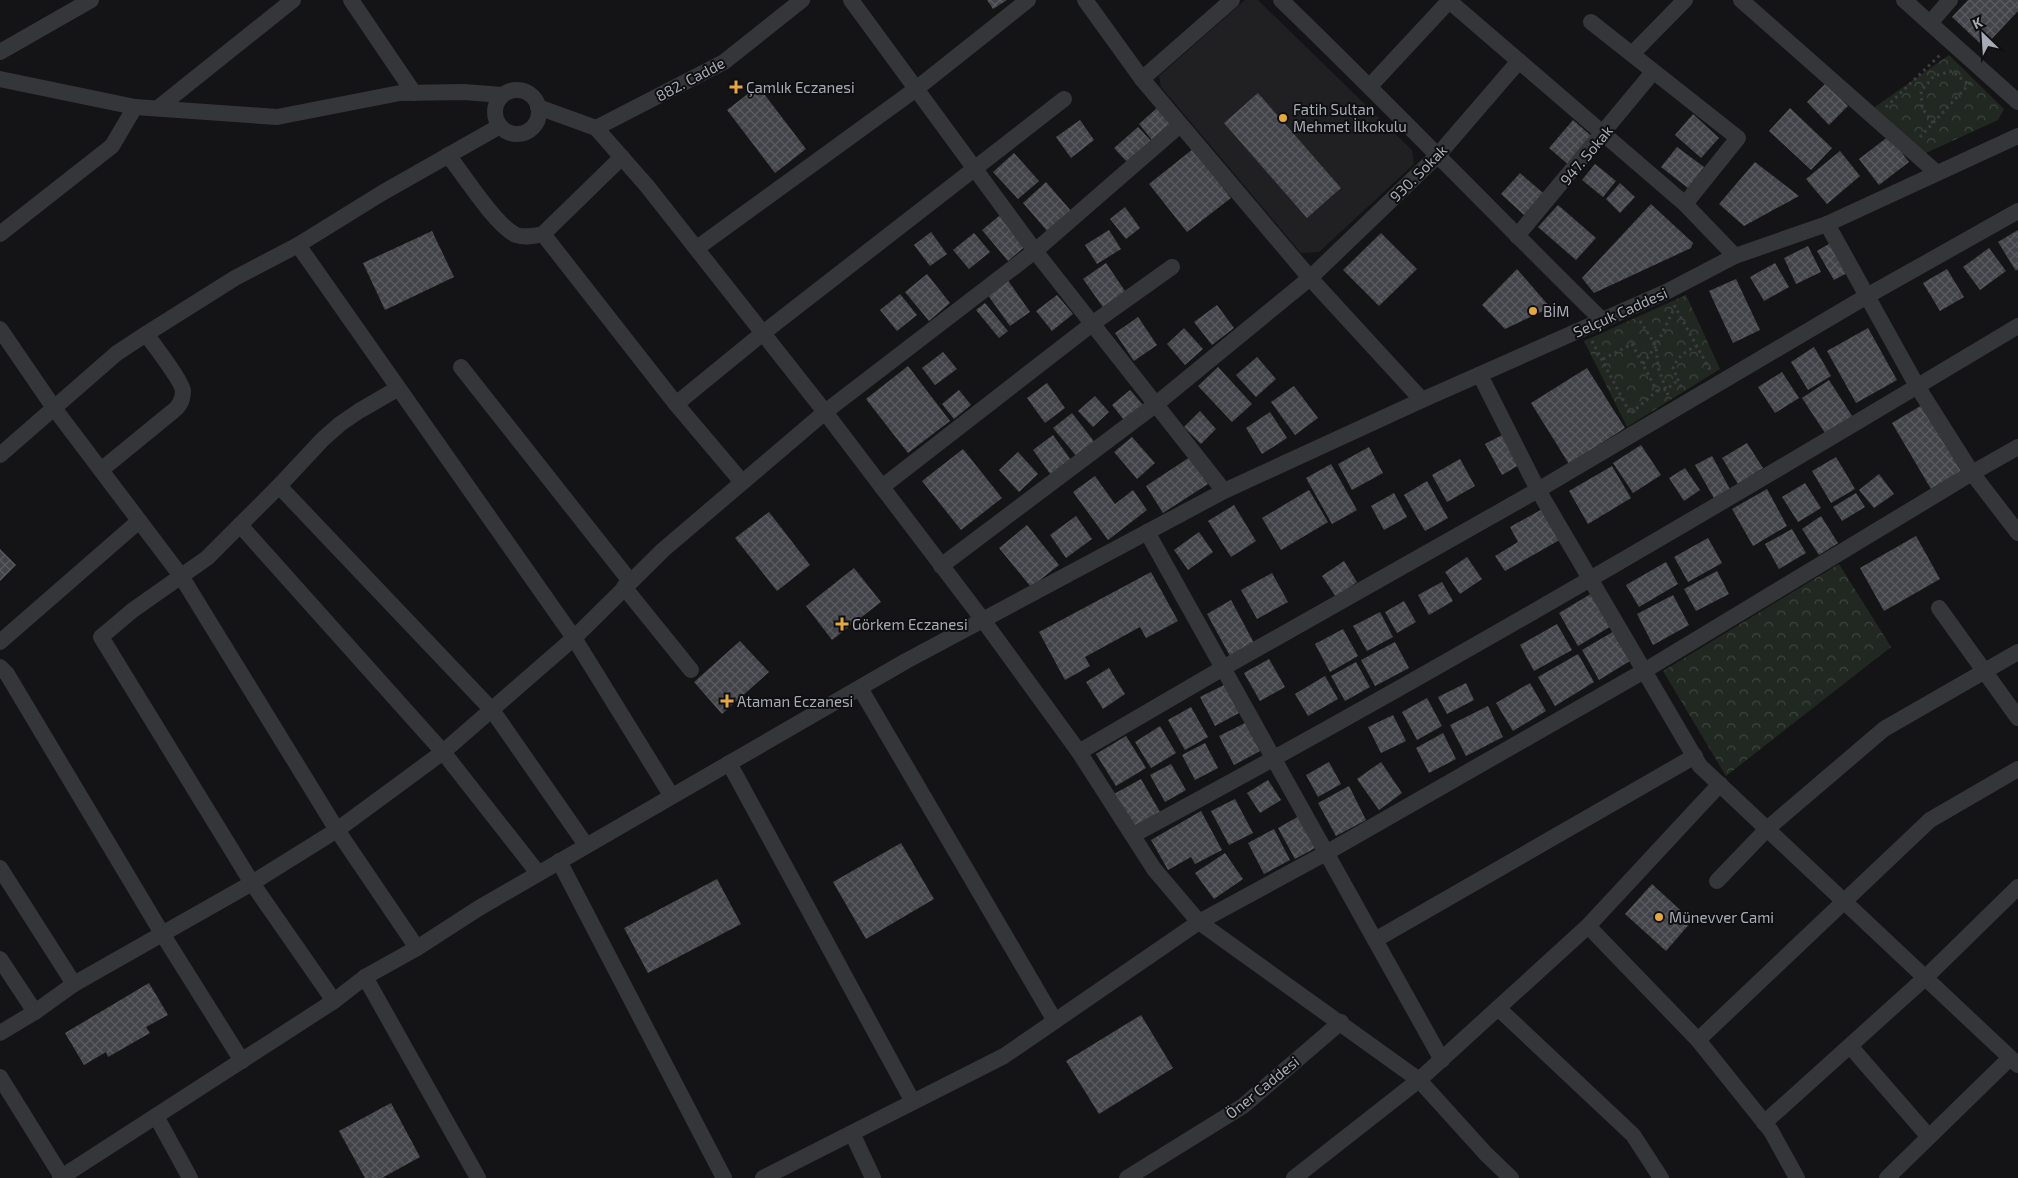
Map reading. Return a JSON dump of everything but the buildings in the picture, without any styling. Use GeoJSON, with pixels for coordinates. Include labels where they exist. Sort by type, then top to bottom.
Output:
{"type":"FeatureCollection","features":[{"type":"Feature","properties":{"kind":"street"},"geometry":{"type":"LineString","coordinates":[[0,52],[92,0]]}},
{"type":"Feature","properties":{"kind":"street"},"geometry":{"type":"LineString","coordinates":[[158,108],[292,0]]}},
{"type":"Feature","properties":{"kind":"street"},"geometry":{"type":"LineString","coordinates":[[351,0],[414,93]]}},
{"type":"Feature","properties":{"kind":"street","name":"882. Cadde"},"geometry":{"type":"LineString","coordinates":[[596,128],[724,62],[802,0]]}},
{"type":"Feature","properties":{"kind":"street"},"geometry":{"type":"LineString","coordinates":[[850,0],[1035,251],[1224,491]]}},
{"type":"Feature","properties":{"kind":"street"},"geometry":{"type":"LineString","coordinates":[[697,248],[916,89],[1028,0]]}},
{"type":"Feature","properties":{"kind":"street"},"geometry":{"type":"LineString","coordinates":[[1085,0],[1142,79],[1180,125],[1310,278],[1422,400]]}},
{"type":"Feature","properties":{"kind":"street"},"geometry":{"type":"LineString","coordinates":[[1142,79],[1232,0]]}},
{"type":"Feature","properties":{"kind":"street"},"geometry":{"type":"LineString","coordinates":[[1281,0],[1370,86],[1602,320]]}},
{"type":"Feature","properties":{"kind":"street"},"geometry":{"type":"LineString","coordinates":[[1632,54],[1685,0]]}},
{"type":"Feature","properties":{"kind":"street"},"geometry":{"type":"LineString","coordinates":[[1741,0],[1937,173]]}},
{"type":"Feature","properties":{"kind":"street"},"geometry":{"type":"LineString","coordinates":[[1904,0],[2018,102]]}},
{"type":"Feature","properties":{"kind":"street"},"geometry":{"type":"LineString","coordinates":[[1930,23],[1950,0]]}},
{"type":"Feature","properties":{"kind":"street"},"geometry":{"type":"LineString","coordinates":[[1370,86],[1448,1],[1685,204],[1735,256]]}},
{"type":"Feature","properties":{"kind":"street"},"geometry":{"type":"LineString","coordinates":[[1591,22],[1738,138],[1685,204]]}},
{"type":"Feature","properties":{"kind":"street","name":"930. Sokak"},"geometry":{"type":"LineString","coordinates":[[941,566],[1155,405],[1310,278],[1438,155],[1518,61]]}},
{"type":"Feature","properties":{"kind":"street","name":"947. Sokak"},"geometry":{"type":"LineString","coordinates":[[1517,236],[1653,72]]}},
{"type":"Feature","properties":{"kind":"street"},"geometry":{"type":"LineString","coordinates":[[0,79],[135,107],[277,117],[400,93],[464,92],[502,95]]}},
{"type":"Feature","properties":{"kind":"street"},"geometry":{"type":"LineString","coordinates":[[512,90],[523,91],[533,97],[538,107],[538,117],[534,126],[526,132],[517,134],[508,132],[500,126],[495,116],[495,105],[502,95],[512,90]]}},
{"type":"Feature","properties":{"kind":"street"},"geometry":{"type":"LineString","coordinates":[[676,404],[762,332],[1064,99]]}},
{"type":"Feature","properties":{"kind":"street"},"geometry":{"type":"LineString","coordinates":[[0,234],[112,146],[135,107]]}},
{"type":"Feature","properties":{"kind":"street"},"geometry":{"type":"LineString","coordinates":[[538,107],[596,128],[697,248],[826,412],[983,620],[1079,752],[1154,869],[1199,922],[1341,1022],[1419,1080],[1486,1154],[1511,1178]]}},
{"type":"Feature","properties":{"kind":"street"},"geometry":{"type":"LineString","coordinates":[[0,1033],[35,1012],[74,984],[252,883],[337,830],[443,752],[574,638],[663,550],[742,482],[826,412],[1035,251],[1180,125]]}},
{"type":"Feature","properties":{"kind":"street"},"geometry":{"type":"LineString","coordinates":[[0,455],[117,353],[234,278],[298,245],[382,193],[500,126]]}},
{"type":"Feature","properties":{"kind":"street","name":"Selçuk Caddesi"},"geometry":{"type":"LineString","coordinates":[[61,1177],[334,1001],[365,977],[417,948],[538,873],[860,688],[1224,491],[1630,306],[1668,291],[1735,256],[1827,224],[2018,136]]}},
{"type":"Feature","properties":{"kind":"street"},"geometry":{"type":"LineString","coordinates":[[448,155],[495,216],[510,231],[526,237],[543,234],[622,157]]}},
{"type":"Feature","properties":{"kind":"street"},"geometry":{"type":"LineString","coordinates":[[1079,752],[1223,668],[1538,490],[1867,296],[2018,211]]}},
{"type":"Feature","properties":{"kind":"street"},"geometry":{"type":"LineString","coordinates":[[1827,224],[1917,386],[1972,473],[2018,533]]}},
{"type":"Feature","properties":{"kind":"street"},"geometry":{"type":"LineString","coordinates":[[543,234],[676,404],[742,482]]}},
{"type":"Feature","properties":{"kind":"street"},"geometry":{"type":"LineString","coordinates":[[298,245],[397,389],[574,638],[671,796]]}},
{"type":"Feature","properties":{"kind":"street"},"geometry":{"type":"LineString","coordinates":[[882,487],[1092,324],[1172,267]]}},
{"type":"Feature","properties":{"kind":"street"},"geometry":{"type":"LineString","coordinates":[[1132,835],[1274,760],[1591,579],[2018,326]]}},
{"type":"Feature","properties":{"kind":"street"},"geometry":{"type":"LineString","coordinates":[[0,329],[54,408],[181,576],[337,830],[417,948]]}},
{"type":"Feature","properties":{"kind":"street"},"geometry":{"type":"LineString","coordinates":[[100,470],[177,408],[182,398],[182,386],[146,334]]}},
{"type":"Feature","properties":{"kind":"street"},"geometry":{"type":"LineString","coordinates":[[461,367],[691,670]]}},
{"type":"Feature","properties":{"kind":"street"},"geometry":{"type":"LineString","coordinates":[[1480,375],[1538,490],[1700,766],[2014,1062],[1929,1137],[1887,1178]]}},
{"type":"Feature","properties":{"kind":"street"},"geometry":{"type":"LineString","coordinates":[[334,1001],[252,883],[101,637],[133,610],[206,558],[340,424],[359,410],[397,389]]}},
{"type":"Feature","properties":{"kind":"street"},"geometry":{"type":"LineString","coordinates":[[763,1178],[1004,1056],[1199,922],[1326,853],[1644,671],[2018,447]]}},
{"type":"Feature","properties":{"kind":"street"},"geometry":{"type":"LineString","coordinates":[[279,486],[492,710],[586,845]]}},
{"type":"Feature","properties":{"kind":"street"},"geometry":{"type":"LineString","coordinates":[[0,642],[139,521]]}},
{"type":"Feature","properties":{"kind":"street"},"geometry":{"type":"LineString","coordinates":[[240,525],[443,752],[538,873]]}},
{"type":"Feature","properties":{"kind":"street"},"geometry":{"type":"LineString","coordinates":[[1147,532],[1442,1060]]}},
{"type":"Feature","properties":{"kind":"street"},"geometry":{"type":"LineString","coordinates":[[1939,608],[2018,718]]}},
{"type":"Feature","properties":{"kind":"street"},"geometry":{"type":"LineString","coordinates":[[1717,881],[1767,828],[1884,729],[2018,652]]}},
{"type":"Feature","properties":{"kind":"street"},"geometry":{"type":"LineString","coordinates":[[0,666],[7,674],[163,935],[242,1060]]}},
{"type":"Feature","properties":{"kind":"street"},"geometry":{"type":"LineString","coordinates":[[860,688],[1055,1021]]}},
{"type":"Feature","properties":{"kind":"street"},"geometry":{"type":"LineString","coordinates":[[1375,940],[1695,756]]}},
{"type":"Feature","properties":{"kind":"street"},"geometry":{"type":"LineString","coordinates":[[729,764],[913,1102]]}},
{"type":"Feature","properties":{"kind":"street"},"geometry":{"type":"LineString","coordinates":[[1698,1040],[1930,820],[2018,769]]}},
{"type":"Feature","properties":{"kind":"street"},"geometry":{"type":"LineString","coordinates":[[1294,1178],[1419,1080],[1588,926],[1720,784]]}},
{"type":"Feature","properties":{"kind":"street"},"geometry":{"type":"LineString","coordinates":[[559,861],[724,1178]]}},
{"type":"Feature","properties":{"kind":"street"},"geometry":{"type":"LineString","coordinates":[[0,868],[74,984]]}},
{"type":"Feature","properties":{"kind":"street"},"geometry":{"type":"LineString","coordinates":[[1764,1123],[1925,978],[2018,887]]}},
{"type":"Feature","properties":{"kind":"street"},"geometry":{"type":"LineString","coordinates":[[1588,926],[1698,1040],[1764,1123],[1797,1178]]}},
{"type":"Feature","properties":{"kind":"street"},"geometry":{"type":"LineString","coordinates":[[0,959],[35,1012]]}},
{"type":"Feature","properties":{"kind":"street"},"geometry":{"type":"LineString","coordinates":[[365,977],[478,1178]]}},
{"type":"Feature","properties":{"kind":"street"},"geometry":{"type":"LineString","coordinates":[[1498,1008],[1634,1135],[1661,1178]]}},
{"type":"Feature","properties":{"kind":"street","name":"Öner Caddesi"},"geometry":{"type":"LineString","coordinates":[[1127,1178],[1243,1106],[1341,1022]]}},
{"type":"Feature","properties":{"kind":"street"},"geometry":{"type":"LineString","coordinates":[[1850,1046],[1929,1137]]}},
{"type":"Feature","properties":{"kind":"street"},"geometry":{"type":"LineString","coordinates":[[0,1078],[61,1177]]}},
{"type":"Feature","properties":{"kind":"street"},"geometry":{"type":"LineString","coordinates":[[156,1116],[190,1178]]}},
{"type":"Feature","properties":{"kind":"street"},"geometry":{"type":"LineString","coordinates":[[852,1133],[874,1178]]}},
{"type":"Feature","properties":{"kind":"path"},"geometry":{"type":"LineString","coordinates":[[1875,118],[1952,43]]}},
{"type":"Feature","properties":{"kind":"path"},"geometry":{"type":"LineString","coordinates":[[1910,148],[1982,70]]}},
{"type":"Feature","properties":{"kind":"path"},"geometry":{"type":"LineString","coordinates":[[1933,123],[1922,108],[1921,91],[1934,76],[1952,71],[1968,84]]}},
{"type":"Feature","properties":{"kind":"path"},"geometry":{"type":"LineString","coordinates":[[1668,291],[1718,383]]}},
{"type":"Feature","properties":{"kind":"path"},"geometry":{"type":"LineString","coordinates":[[1630,306],[1656,346],[1658,367],[1672,410]]}},
{"type":"Feature","properties":{"kind":"path"},"geometry":{"type":"LineString","coordinates":[[1643,364],[1656,346],[1675,307]]}},
{"type":"Feature","properties":{"kind":"path"},"geometry":{"type":"LineString","coordinates":[[1585,327],[1638,430]]}},
{"type":"Feature","properties":{"kind":"path"},"geometry":{"type":"LineString","coordinates":[[1602,359],[1632,344],[1657,390]]}},
{"type":"Feature","properties":{"kind":"path"},"geometry":{"type":"LineString","coordinates":[[1689,401],[1677,381],[1674,368],[1676,361],[1685,352],[1697,346]]}},
{"type":"Feature","properties":{"kind":"path"},"geometry":{"type":"LineString","coordinates":[[1630,414],[1657,390],[1666,389],[1677,381]]}},
{"type":"Feature","properties":{"kind":"shaded area","name":"Fatih Sultan Mehmet İlkokulu"},"geometry":{"type":"Polygon","coordinates":[[[1245,0],[1258,0],[1412,150],[1414,164],[1319,252],[1301,253],[1161,87],[1159,76],[1245,0]]]}},
{"type":"Feature","properties":{"kind":"green space"},"geometry":{"type":"Polygon","coordinates":[[[1949,55],[2004,109],[1998,120],[1926,153],[1872,109],[1949,55]]]}},
{"type":"Feature","properties":{"kind":"green space"},"geometry":{"type":"Polygon","coordinates":[[[1686,295],[1720,369],[1627,427],[1584,341],[1686,295]]]}},
{"type":"Feature","properties":{"kind":"green space"},"geometry":{"type":"Polygon","coordinates":[[[1839,564],[1891,647],[1726,776],[1663,671],[1839,564]]]}},
{"type":"Feature","properties":{"kind":"place","name":"Çamlık Eczanesi"},"geometry":{"type":"Point","coordinates":[736,87]}},
{"type":"Feature","properties":{"kind":"place","name":"Fatih Sultan Mehmet İlkokulu"},"geometry":{"type":"Point","coordinates":[1283,118]}},
{"type":"Feature","properties":{"kind":"place","name":"BİM"},"geometry":{"type":"Point","coordinates":[1533,311]}},
{"type":"Feature","properties":{"kind":"place","name":"Görkem Eczanesi"},"geometry":{"type":"Point","coordinates":[842,624]}},
{"type":"Feature","properties":{"kind":"place","name":"Ataman Eczanesi"},"geometry":{"type":"Point","coordinates":[727,701]}},
{"type":"Feature","properties":{"kind":"place","name":"Münevver Cami"},"geometry":{"type":"Point","coordinates":[1659,917]}}]}
